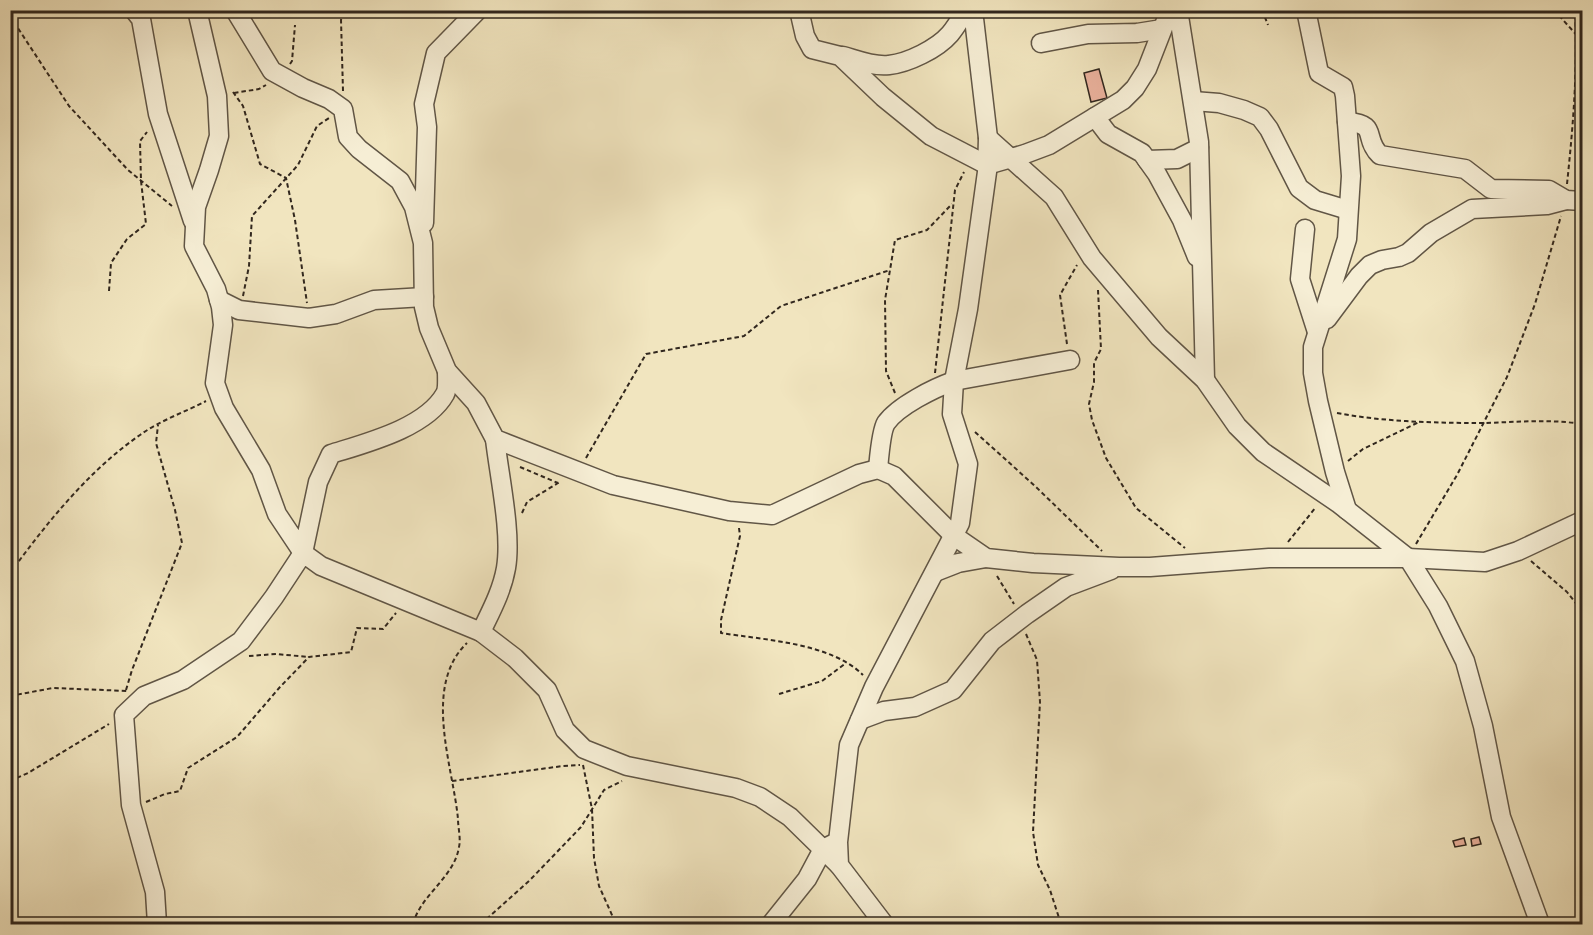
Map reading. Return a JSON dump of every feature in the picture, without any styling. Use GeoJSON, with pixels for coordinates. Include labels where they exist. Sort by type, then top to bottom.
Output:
{"type":"FeatureCollection","features":[{"type":"Feature","properties":{"kind":"street"},"geometry":{"type":"LineString","coordinates":[[134,10],[141,19],[158,114],[195,226]]}},
{"type":"Feature","properties":{"kind":"street"},"geometry":{"type":"LineString","coordinates":[[197,10],[217,96],[219,136],[196,207],[194,246],[216,289],[223,325],[215,383],[224,408],[261,470],[277,514],[303,553],[321,566],[481,632],[515,658],[547,690],[565,730],[584,749],[627,766],[736,788],[760,797],[830,846],[839,865],[884,924]]}},
{"type":"Feature","properties":{"kind":"street"},"geometry":{"type":"LineString","coordinates":[[235,10],[272,72],[329,99],[343,109],[348,137],[359,149],[400,180],[414,207],[423,243]]}},
{"type":"Feature","properties":{"kind":"street"},"geometry":{"type":"LineString","coordinates":[[478,10],[436,53],[424,104],[427,127],[423,243],[424,297],[429,328],[447,371],[476,403],[495,439],[506,530],[506,567],[497,599],[481,632]]}},
{"type":"Feature","properties":{"kind":"street"},"geometry":{"type":"LineString","coordinates":[[799,10],[805,36],[812,49],[874,64],[888,65],[917,56],[935,47],[951,34],[966,10]]}},
{"type":"Feature","properties":{"kind":"street"},"geometry":{"type":"LineString","coordinates":[[771,924],[830,846],[849,745],[874,687],[960,523],[968,464],[945,384],[968,309],[980,161],[988,138],[973,10]]}},
{"type":"Feature","properties":{"kind":"street"},"geometry":{"type":"LineString","coordinates":[[840,56],[883,97],[931,136],[980,161],[1010,159],[1049,145],[1123,100],[1136,88],[1147,69],[1170,10]]}},
{"type":"Feature","properties":{"kind":"street"},"geometry":{"type":"LineString","coordinates":[[1306,10],[1319,74],[1343,87],[1347,122],[1351,176],[1347,239],[1312,347],[1313,373],[1320,409],[1347,510]]}},
{"type":"Feature","properties":{"kind":"street"},"geometry":{"type":"LineString","coordinates":[[1179,11],[1199,148],[1205,380]]}},
{"type":"Feature","properties":{"kind":"street"},"geometry":{"type":"LineString","coordinates":[[1041,43],[1088,34],[1137,33],[1162,29]]}},
{"type":"Feature","properties":{"kind":"street"},"geometry":{"type":"LineString","coordinates":[[1193,101],[1219,103],[1260,117],[1269,129],[1299,188],[1315,200],[1348,210]]}},
{"type":"Feature","properties":{"kind":"street"},"geometry":{"type":"LineString","coordinates":[[1095,117],[1108,134],[1142,153],[1157,174],[1182,220],[1201,268]]}},
{"type":"Feature","properties":{"kind":"street"},"geometry":{"type":"LineString","coordinates":[[1347,122],[1361,123],[1366,126],[1375,150],[1380,155],[1465,169],[1491,189],[1549,190],[1574,201]]}},
{"type":"Feature","properties":{"kind":"street"},"geometry":{"type":"LineString","coordinates":[[988,138],[1054,197],[1092,256],[1159,337],[1205,380],[1237,426],[1263,452],[1347,510],[1408,558],[1438,606],[1465,661],[1483,726],[1502,817],[1540,924]]}},
{"type":"Feature","properties":{"kind":"street"},"geometry":{"type":"LineString","coordinates":[[1147,160],[1177,159],[1199,148]]}},
{"type":"Feature","properties":{"kind":"street"},"geometry":{"type":"LineString","coordinates":[[1317,332],[1359,276],[1370,265],[1408,253],[1431,233],[1472,208],[1547,205],[1574,201]]}},
{"type":"Feature","properties":{"kind":"street"},"geometry":{"type":"LineString","coordinates":[[1305,229],[1300,279],[1317,332]]}},
{"type":"Feature","properties":{"kind":"street"},"geometry":{"type":"LineString","coordinates":[[219,300],[239,310],[309,318],[336,314],[374,300],[424,297]]}},
{"type":"Feature","properties":{"kind":"street"},"geometry":{"type":"LineString","coordinates":[[878,469],[885,424],[901,410],[945,384],[1070,360]]}},
{"type":"Feature","properties":{"kind":"street"},"geometry":{"type":"LineString","coordinates":[[157,924],[155,892],[133,813],[126,762],[124,715],[144,696],[183,680],[241,641],[303,553],[318,482],[331,454],[399,430],[430,412],[446,393],[447,371]]}},
{"type":"Feature","properties":{"kind":"street"},"geometry":{"type":"LineString","coordinates":[[495,439],[613,485],[736,511],[772,514],[859,474],[878,469],[894,476],[954,537],[986,558]]}},
{"type":"Feature","properties":{"kind":"street"},"geometry":{"type":"LineString","coordinates":[[935,572],[958,562],[986,558],[1119,567],[1150,567],[1269,558],[1408,558],[1485,562],[1518,551],[1582,521]]}},
{"type":"Feature","properties":{"kind":"street"},"geometry":{"type":"LineString","coordinates":[[860,720],[884,711],[915,707],[953,690],[992,641],[1020,619],[1066,587],[1119,567]]}},
{"type":"Feature","properties":{"kind":"path"},"geometry":{"type":"LineString","coordinates":[[239,310],[246,285],[252,216],[298,165],[317,126],[343,109],[341,20],[344,10]]}},
{"type":"Feature","properties":{"kind":"path"},"geometry":{"type":"LineString","coordinates":[[1262,10],[1268,25]]}},
{"type":"Feature","properties":{"kind":"path"},"geometry":{"type":"LineString","coordinates":[[1554,10],[1582,41]]}},
{"type":"Feature","properties":{"kind":"path"},"geometry":{"type":"LineString","coordinates":[[1408,558],[1456,475],[1508,377],[1574,201],[1572,142],[1577,35],[1575,10]]}},
{"type":"Feature","properties":{"kind":"path"},"geometry":{"type":"LineString","coordinates":[[10,16],[69,106],[128,170],[195,226]]}},
{"type":"Feature","properties":{"kind":"path"},"geometry":{"type":"LineString","coordinates":[[230,88],[243,106],[260,164],[286,178],[295,220],[309,318]]}},
{"type":"Feature","properties":{"kind":"path"},"geometry":{"type":"LineString","coordinates":[[109,291],[111,263],[127,239],[146,224],[141,181],[140,141],[158,114]]}},
{"type":"Feature","properties":{"kind":"path"},"geometry":{"type":"LineString","coordinates":[[945,384],[934,368],[955,190],[980,161]]}},
{"type":"Feature","properties":{"kind":"path"},"geometry":{"type":"LineString","coordinates":[[901,410],[886,371],[885,300],[895,240],[927,230],[953,203]]}},
{"type":"Feature","properties":{"kind":"path"},"geometry":{"type":"LineString","coordinates":[[1092,256],[1060,295],[1070,360],[1095,363]]}},
{"type":"Feature","properties":{"kind":"path"},"geometry":{"type":"LineString","coordinates":[[1092,256],[1101,350],[1095,363],[1089,404],[1092,420],[1106,458],[1136,508],[1166,534],[1207,563]]}},
{"type":"Feature","properties":{"kind":"path"},"geometry":{"type":"LineString","coordinates":[[578,472],[646,354],[744,336],[781,306],[890,270]]}},
{"type":"Feature","properties":{"kind":"path"},"geometry":{"type":"LineString","coordinates":[[10,573],[45,526],[99,469],[141,434],[219,395]]}},
{"type":"Feature","properties":{"kind":"path"},"geometry":{"type":"LineString","coordinates":[[1320,409],[1357,417],[1484,423],[1563,421],[1582,424]]}},
{"type":"Feature","properties":{"kind":"path"},"geometry":{"type":"LineString","coordinates":[[126,691],[132,670],[182,543],[156,443],[158,425]]}},
{"type":"Feature","properties":{"kind":"path"},"geometry":{"type":"LineString","coordinates":[[972,429],[1119,567]]}},
{"type":"Feature","properties":{"kind":"path"},"geometry":{"type":"LineString","coordinates":[[519,519],[527,502],[558,483]]}},
{"type":"Feature","properties":{"kind":"path"},"geometry":{"type":"LineString","coordinates":[[736,511],[740,536],[721,620],[721,633],[816,649],[854,666],[874,687]]}},
{"type":"Feature","properties":{"kind":"path"},"geometry":{"type":"LineString","coordinates":[[1518,551],[1567,592],[1582,611]]}},
{"type":"Feature","properties":{"kind":"path"},"geometry":{"type":"LineString","coordinates":[[986,558],[1010,595],[1037,660],[1040,702],[1033,832],[1038,865],[1050,890],[1061,924]]}},
{"type":"Feature","properties":{"kind":"path"},"geometry":{"type":"LineString","coordinates":[[241,656],[276,654],[309,657],[351,652],[357,628],[383,629],[405,601]]}},
{"type":"Feature","properties":{"kind":"path"},"geometry":{"type":"LineString","coordinates":[[413,924],[430,893],[453,866],[460,845],[457,807],[447,759],[443,694],[448,670],[465,645],[481,632]]}},
{"type":"Feature","properties":{"kind":"path"},"geometry":{"type":"LineString","coordinates":[[133,813],[146,802],[180,791],[188,768],[237,737],[309,657]]}},
{"type":"Feature","properties":{"kind":"path"},"geometry":{"type":"LineString","coordinates":[[779,694],[822,681],[846,663]]}},
{"type":"Feature","properties":{"kind":"path"},"geometry":{"type":"LineString","coordinates":[[10,696],[53,688],[136,690]]}},
{"type":"Feature","properties":{"kind":"path"},"geometry":{"type":"LineString","coordinates":[[10,781],[28,773],[124,715]]}},
{"type":"Feature","properties":{"kind":"path"},"geometry":{"type":"LineString","coordinates":[[579,756],[592,809],[594,858],[599,886],[616,924]]}},
{"type":"Feature","properties":{"kind":"path"},"geometry":{"type":"LineString","coordinates":[[452,781],[583,765]]}},
{"type":"Feature","properties":{"kind":"path"},"geometry":{"type":"LineString","coordinates":[[481,924],[530,880],[574,835],[604,790],[643,770]]}},
{"type":"Feature","properties":{"kind":"building"},"geometry":{"type":"Polygon","coordinates":[[[1099,69],[1107,98],[1091,102],[1084,73],[1099,69]]]}},
{"type":"Feature","properties":{"kind":"building"},"geometry":{"type":"Polygon","coordinates":[[[1479,837],[1481,844],[1472,846],[1471,839],[1479,837]]]}},
{"type":"Feature","properties":{"kind":"building"},"geometry":{"type":"Polygon","coordinates":[[[1464,838],[1466,845],[1455,847],[1453,841],[1464,838]]]}}]}
